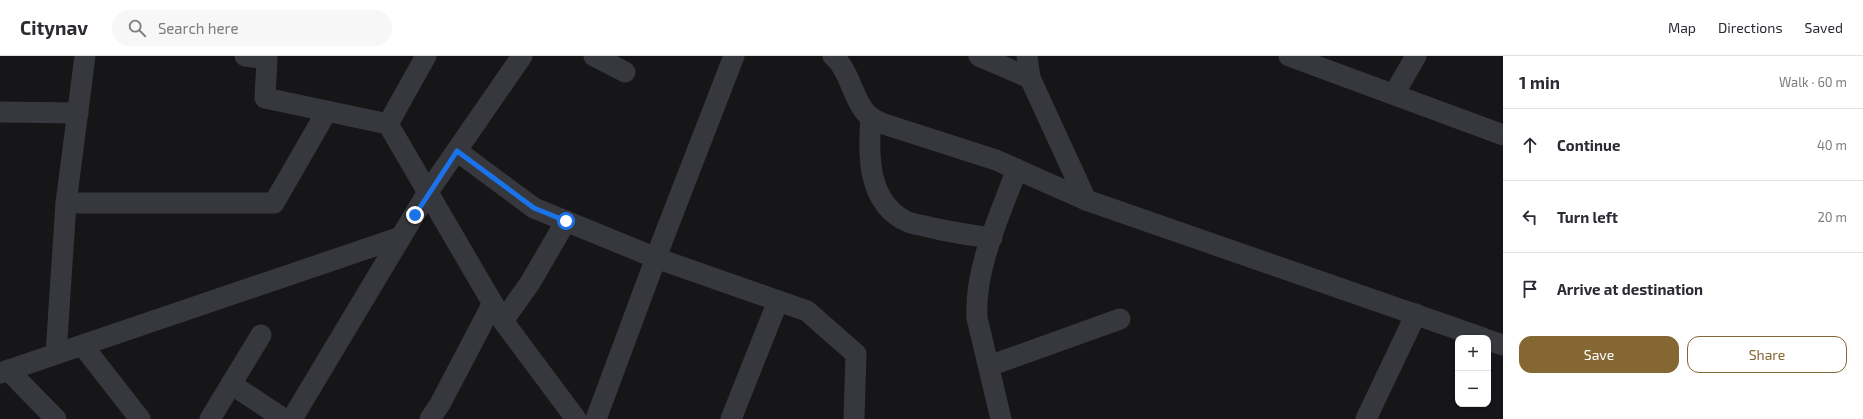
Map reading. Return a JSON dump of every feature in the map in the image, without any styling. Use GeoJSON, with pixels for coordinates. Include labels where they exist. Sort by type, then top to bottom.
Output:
{"type":"FeatureCollection","features":[{"type":"Feature","properties":{"kind":"street"},"geometry":{"type":"LineString","coordinates":[[56,354],[66,203],[85,56]]}},
{"type":"Feature","properties":{"kind":"street"},"geometry":{"type":"LineString","coordinates":[[245,56],[267,59],[265,98],[388,124],[498,312],[576,419]]}},
{"type":"Feature","properties":{"kind":"street"},"geometry":{"type":"LineString","coordinates":[[388,124],[426,56]]}},
{"type":"Feature","properties":{"kind":"street"},"geometry":{"type":"LineString","coordinates":[[292,419],[428,192],[522,56]]}},
{"type":"Feature","properties":{"kind":"street"},"geometry":{"type":"LineString","coordinates":[[594,56],[625,72]]}},
{"type":"Feature","properties":{"kind":"street"},"geometry":{"type":"LineString","coordinates":[[596,419],[734,56]]}},
{"type":"Feature","properties":{"kind":"street"},"geometry":{"type":"LineString","coordinates":[[833,56],[847,75],[864,110],[871,117],[884,124],[996,160],[1086,200],[1475,335]]}},
{"type":"Feature","properties":{"kind":"street"},"geometry":{"type":"LineString","coordinates":[[979,56],[1030,78]]}},
{"type":"Feature","properties":{"kind":"street"},"geometry":{"type":"LineString","coordinates":[[1027,56],[1030,78],[1086,200]]}},
{"type":"Feature","properties":{"kind":"street"},"geometry":{"type":"LineString","coordinates":[[1289,56],[1503,135]]}},
{"type":"Feature","properties":{"kind":"street"},"geometry":{"type":"LineString","coordinates":[[1394,94],[1416,56]]}},
{"type":"Feature","properties":{"kind":"street"},"geometry":{"type":"LineString","coordinates":[[66,203],[274,203],[327,111]]}},
{"type":"Feature","properties":{"kind":"street"},"geometry":{"type":"LineString","coordinates":[[0,112],[78,113]]}},
{"type":"Feature","properties":{"kind":"street"},"geometry":{"type":"LineString","coordinates":[[871,117],[869,150],[874,183],[880,198],[889,210],[908,222],[945,231],[992,238]]}},
{"type":"Feature","properties":{"kind":"street"},"geometry":{"type":"LineString","coordinates":[[457,151],[534,208],[656,258],[807,311],[856,354],[854,419]]}},
{"type":"Feature","properties":{"kind":"street"},"geometry":{"type":"LineString","coordinates":[[1001,419],[977,318],[976,303],[980,274],[1018,169]]}},
{"type":"Feature","properties":{"kind":"street"},"geometry":{"type":"LineString","coordinates":[[430,419],[498,312],[530,283],[566,221]]}},
{"type":"Feature","properties":{"kind":"street"},"geometry":{"type":"LineString","coordinates":[[56,419],[4,372],[401,237]]}},
{"type":"Feature","properties":{"kind":"street"},"geometry":{"type":"LineString","coordinates":[[731,419],[778,301]]}},
{"type":"Feature","properties":{"kind":"street"},"geometry":{"type":"LineString","coordinates":[[1366,419],[1416,314]]}},
{"type":"Feature","properties":{"kind":"street"},"geometry":{"type":"LineString","coordinates":[[989,366],[1120,319]]}},
{"type":"Feature","properties":{"kind":"street"},"geometry":{"type":"LineString","coordinates":[[210,419],[260,335]]}},
{"type":"Feature","properties":{"kind":"street"},"geometry":{"type":"LineString","coordinates":[[1491,341],[1503,345]]}},
{"type":"Feature","properties":{"kind":"street"},"geometry":{"type":"LineString","coordinates":[[83,346],[140,419]]}},
{"type":"Feature","properties":{"kind":"street"},"geometry":{"type":"LineString","coordinates":[[231,384],[284,419]]}},
{"type":"Feature","properties":{"kind":"route"},"geometry":{"type":"LineString","coordinates":[[415,215],[428,192],[457,151],[534,208],[566,221]]}}]}
